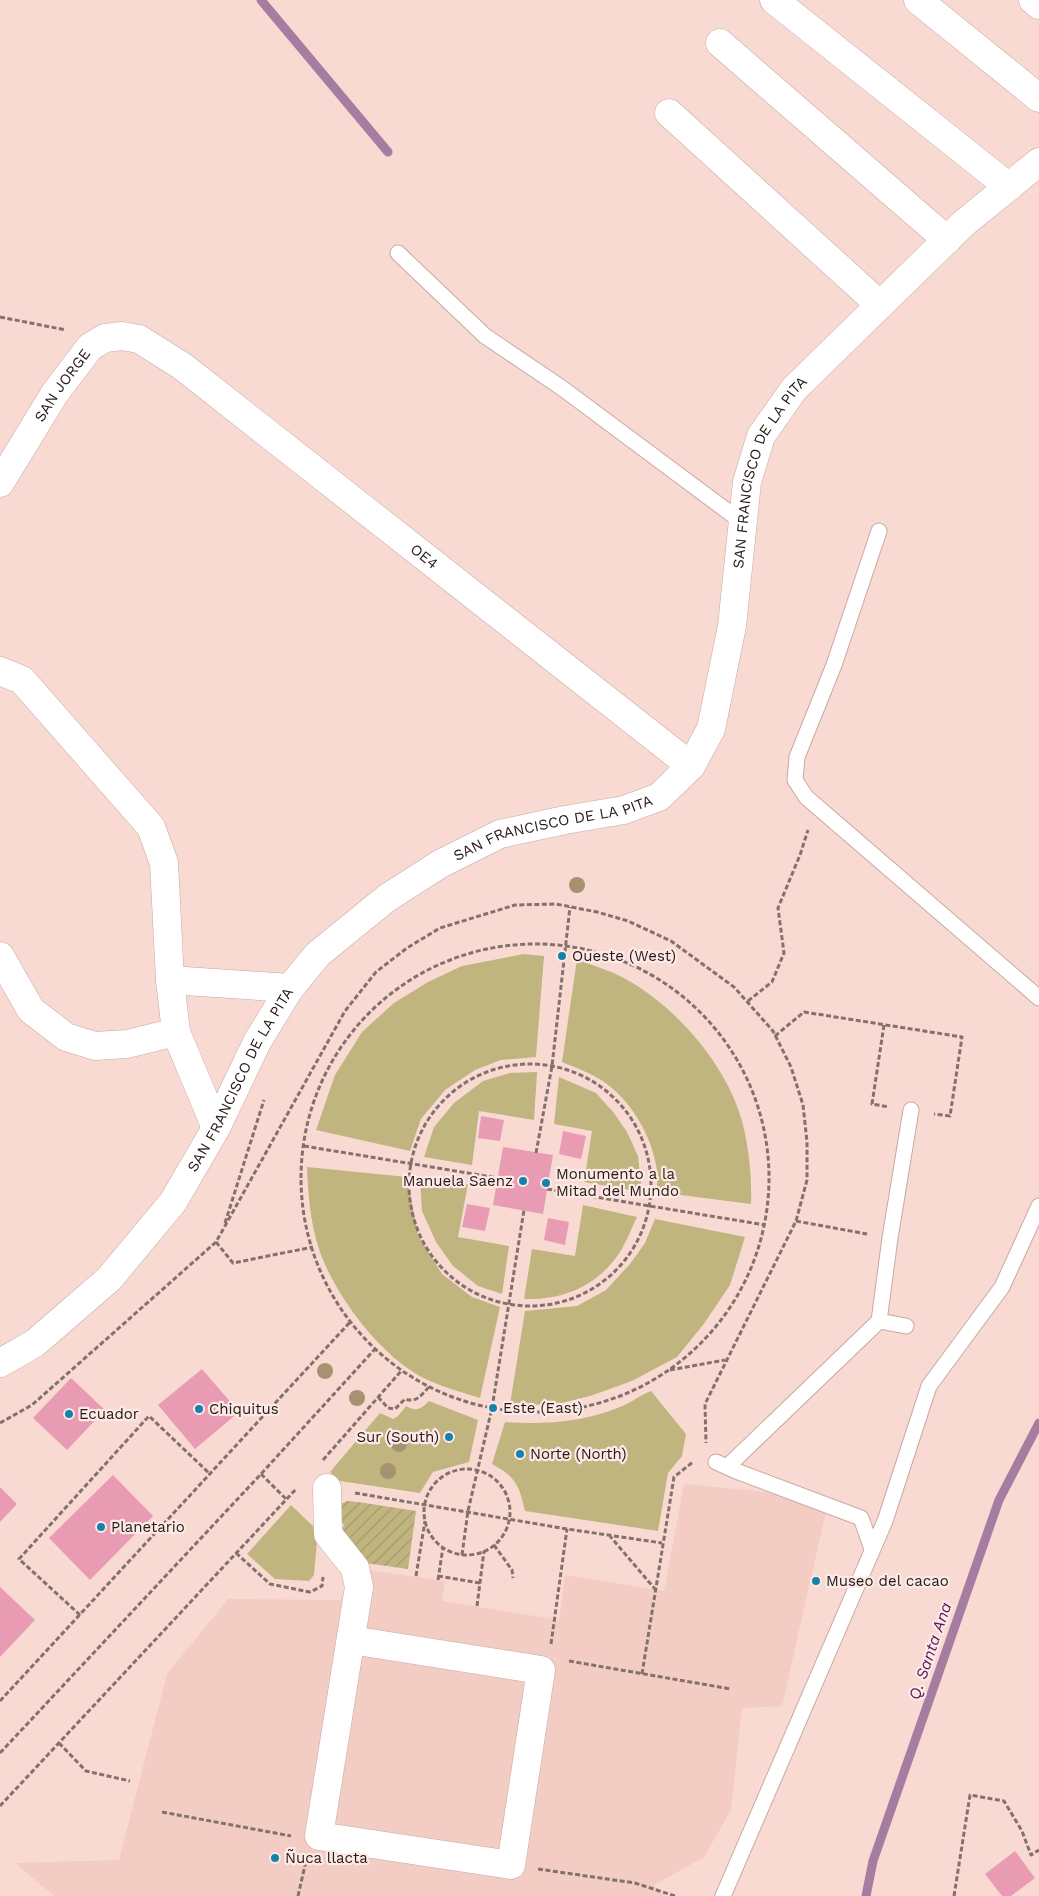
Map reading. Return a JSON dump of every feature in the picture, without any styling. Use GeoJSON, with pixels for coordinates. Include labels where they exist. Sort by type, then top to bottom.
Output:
{"type":"FeatureCollection","features":[{"type":"Feature","properties":{"kind":"street"},"geometry":{"type":"LineString","coordinates":[[774,0],[1009,187]]}},
{"type":"Feature","properties":{"kind":"street"},"geometry":{"type":"LineString","coordinates":[[918,0],[1039,98]]}},
{"type":"Feature","properties":{"kind":"street"},"geometry":{"type":"LineString","coordinates":[[1032,0],[1039,5]]}},
{"type":"Feature","properties":{"kind":"street"},"geometry":{"type":"LineString","coordinates":[[720,43],[947,240]]}},
{"type":"Feature","properties":{"kind":"street"},"geometry":{"type":"LineString","coordinates":[[669,113],[880,305]]}},
{"type":"Feature","properties":{"kind":"street","name":"SAN FRANCISCO DE LA PITA"},"geometry":{"type":"LineString","coordinates":[[0,1363],[35,1343],[109,1279],[173,1202],[216,1128],[257,1042],[290,988],[318,954],[387,898],[440,864],[500,834],[624,810],[659,797],[691,766],[711,729],[732,626],[746,482],[762,436],[794,390],[964,223],[1039,162]]}},
{"type":"Feature","properties":{"kind":"street","name":"SAN JORGE"},"geometry":{"type":"LineString","coordinates":[[0,483],[55,393],[90,347],[105,338],[122,336],[139,339],[154,348]]}},
{"type":"Feature","properties":{"kind":"street","name":"OE4"},"geometry":{"type":"LineString","coordinates":[[154,348],[182,366],[691,766]]}},
{"type":"Feature","properties":{"kind":"street"},"geometry":{"type":"LineString","coordinates":[[0,671],[22,680],[151,827],[164,863],[170,980],[176,1032],[216,1128]]}},
{"type":"Feature","properties":{"kind":"street"},"geometry":{"type":"LineString","coordinates":[[0,956],[31,1010],[66,1037],[95,1046],[103,1046],[127,1044],[176,1032]]}},
{"type":"Feature","properties":{"kind":"street"},"geometry":{"type":"LineString","coordinates":[[170,980],[290,988]]}},
{"type":"Feature","properties":{"kind":"street"},"geometry":{"type":"LineString","coordinates":[[318,1482],[328,1534],[355,1568],[359,1587],[350,1640],[319,1836],[511,1865],[545,1664],[350,1640]]}},
{"type":"Feature","properties":{"kind":"lane"},"geometry":{"type":"LineString","coordinates":[[398,253],[485,336],[562,388],[742,522]]}},
{"type":"Feature","properties":{"kind":"lane"},"geometry":{"type":"LineString","coordinates":[[879,531],[834,665],[798,757],[795,780],[806,797],[1039,998]]}},
{"type":"Feature","properties":{"kind":"lane"},"geometry":{"type":"LineString","coordinates":[[872,1549],[861,1518],[717,1459],[879,1321],[890,1238],[911,1110]]}},
{"type":"Feature","properties":{"kind":"lane"},"geometry":{"type":"LineString","coordinates":[[723,1896],[884,1521],[929,1386],[1002,1287],[1039,1206]]}},
{"type":"Feature","properties":{"kind":"lane"},"geometry":{"type":"LineString","coordinates":[[879,1321],[906,1326]]}},
{"type":"Feature","properties":{"kind":"path"},"geometry":{"type":"LineString","coordinates":[[0,317],[105,338]]}},
{"type":"Feature","properties":{"kind":"path"},"geometry":{"type":"LineString","coordinates":[[748,1001],[772,982],[784,953],[778,908],[800,855],[816,805]]}},
{"type":"Feature","properties":{"kind":"path"},"geometry":{"type":"LineString","coordinates":[[0,1423],[32,1405],[216,1242],[345,1011],[376,972],[407,948],[440,928],[514,904],[556,904],[597,912],[628,921],[671,940],[734,986],[763,1019],[775,1036],[791,1067],[803,1105],[807,1142],[807,1180],[796,1221],[705,1404],[705,1441],[717,1459],[674,1477],[654,1589],[642,1674]]}},
{"type":"Feature","properties":{"kind":"path"},"geometry":{"type":"LineString","coordinates":[[536,1152],[552,1066],[570,907]]}},
{"type":"Feature","properties":{"kind":"path"},"geometry":{"type":"LineString","coordinates":[[514,944],[565,944],[600,952],[648,972],[671,986],[691,1003],[726,1041],[751,1087],[766,1138],[768,1181],[765,1225],[746,1277],[731,1305],[712,1331],[690,1353],[668,1370],[637,1389],[608,1401],[576,1409],[545,1412],[513,1412],[451,1397],[428,1387],[402,1370],[376,1349],[350,1321],[333,1295],[319,1266],[313,1247],[304,1204],[302,1172],[304,1146],[312,1110],[337,1054],[355,1029],[376,1006],[400,986],[426,970],[454,958],[483,949],[514,944]]}},
{"type":"Feature","properties":{"kind":"path"},"geometry":{"type":"LineString","coordinates":[[775,1036],[804,1012],[962,1037],[950,1116],[872,1104],[884,1025]]}},
{"type":"Feature","properties":{"kind":"path"},"geometry":{"type":"LineString","coordinates":[[529,1064],[552,1066],[565,1069],[594,1082],[613,1098],[628,1116],[637,1129],[648,1160],[650,1176],[649,1204],[644,1224],[630,1253],[615,1271],[596,1286],[575,1297],[553,1304],[537,1306],[509,1304],[488,1299],[472,1292],[444,1271],[433,1257],[417,1226],[412,1209],[410,1192],[412,1164],[420,1136],[430,1118],[456,1090],[473,1079],[491,1071],[510,1066],[529,1064]]}},
{"type":"Feature","properties":{"kind":"path"},"geometry":{"type":"LineString","coordinates":[[222,1230],[266,1095]]}},
{"type":"Feature","properties":{"kind":"path"},"geometry":{"type":"LineString","coordinates":[[304,1146],[498,1178]]}},
{"type":"Feature","properties":{"kind":"path"},"geometry":{"type":"LineString","coordinates":[[547,1189],[649,1204],[765,1225]]}},
{"type":"Feature","properties":{"kind":"path"},"geometry":{"type":"LineString","coordinates":[[462,1554],[476,1469],[492,1408],[524,1210]]}},
{"type":"Feature","properties":{"kind":"path"},"geometry":{"type":"LineString","coordinates":[[796,1221],[890,1238]]}},
{"type":"Feature","properties":{"kind":"path"},"geometry":{"type":"LineString","coordinates":[[216,1242],[233,1262],[313,1247]]}},
{"type":"Feature","properties":{"kind":"path"},"geometry":{"type":"LineString","coordinates":[[0,1701],[350,1321]]}},
{"type":"Feature","properties":{"kind":"path"},"geometry":{"type":"LineString","coordinates":[[0,1753],[376,1349]]}},
{"type":"Feature","properties":{"kind":"path"},"geometry":{"type":"LineString","coordinates":[[668,1370],[726,1360]]}},
{"type":"Feature","properties":{"kind":"path"},"geometry":{"type":"LineString","coordinates":[[0,1806],[286,1499],[318,1482],[378,1398],[402,1370]]}},
{"type":"Feature","properties":{"kind":"path"},"geometry":{"type":"LineString","coordinates":[[378,1398],[388,1408],[395,1409],[405,1399],[417,1400],[428,1387]]}},
{"type":"Feature","properties":{"kind":"path"},"geometry":{"type":"LineString","coordinates":[[80,1615],[18,1559],[149,1416],[210,1474]]}},
{"type":"Feature","properties":{"kind":"path"},"geometry":{"type":"LineString","coordinates":[[416,1576],[425,1518],[425,1504],[430,1490],[438,1480],[450,1472],[476,1469],[488,1474],[498,1482],[505,1491],[510,1503],[510,1518],[502,1537],[484,1551],[473,1554],[462,1554],[443,1546],[429,1531],[425,1518]]}},
{"type":"Feature","properties":{"kind":"path"},"geometry":{"type":"LineString","coordinates":[[261,1474],[286,1499]]}},
{"type":"Feature","properties":{"kind":"path"},"geometry":{"type":"LineString","coordinates":[[318,1482],[425,1504],[662,1542]]}},
{"type":"Feature","properties":{"kind":"path"},"geometry":{"type":"LineString","coordinates":[[567,1528],[545,1664],[642,1674],[731,1689]]}},
{"type":"Feature","properties":{"kind":"path"},"geometry":{"type":"LineString","coordinates":[[236,1553],[270,1584],[310,1592],[322,1586],[328,1534]]}},
{"type":"Feature","properties":{"kind":"path"},"geometry":{"type":"LineString","coordinates":[[609,1535],[654,1589]]}},
{"type":"Feature","properties":{"kind":"path"},"geometry":{"type":"LineString","coordinates":[[494,1545],[512,1570],[513,1578]]}},
{"type":"Feature","properties":{"kind":"path"},"geometry":{"type":"LineString","coordinates":[[443,1546],[438,1578],[480,1583]]}},
{"type":"Feature","properties":{"kind":"path"},"geometry":{"type":"LineString","coordinates":[[477,1606],[484,1551]]}},
{"type":"Feature","properties":{"kind":"path"},"geometry":{"type":"LineString","coordinates":[[59,1743],[86,1771],[130,1781]]}},
{"type":"Feature","properties":{"kind":"path"},"geometry":{"type":"LineString","coordinates":[[954,1896],[970,1795],[1004,1801],[1022,1831],[1031,1855],[1039,1850]]}},
{"type":"Feature","properties":{"kind":"path"},"geometry":{"type":"LineString","coordinates":[[162,1812],[306,1838],[319,1836]]}},
{"type":"Feature","properties":{"kind":"path"},"geometry":{"type":"LineString","coordinates":[[298,1896],[304,1864],[319,1836]]}},
{"type":"Feature","properties":{"kind":"path"},"geometry":{"type":"LineString","coordinates":[[511,1865],[635,1884],[675,1896]]}},
{"type":"Feature","properties":{"kind":"shaded area"},"geometry":{"type":"Polygon","coordinates":[[[524,954],[544,956],[536,1057],[501,1060],[475,1070],[445,1090],[421,1119],[410,1151],[316,1130],[335,1075],[362,1032],[394,1003],[428,982],[462,966],[524,954]]]}},
{"type":"Feature","properties":{"kind":"shaded area"},"geometry":{"type":"Polygon","coordinates":[[[577,959],[620,976],[659,1002],[678,1018],[710,1057],[724,1078],[742,1121],[750,1162],[751,1204],[657,1192],[657,1171],[654,1154],[646,1133],[635,1114],[621,1096],[602,1080],[562,1062],[577,959]]]}},
{"type":"Feature","properties":{"kind":"shaded area"},"geometry":{"type":"Polygon","coordinates":[[[537,1072],[534,1120],[479,1111],[472,1165],[424,1157],[434,1127],[454,1103],[483,1081],[510,1073],[537,1072]]]}},
{"type":"Feature","properties":{"kind":"shaded area"},"geometry":{"type":"Polygon","coordinates":[[[559,1077],[596,1093],[614,1113],[627,1132],[638,1156],[642,1192],[584,1182],[592,1131],[554,1124],[559,1077]]]}},
{"type":"Feature","properties":{"kind":"shaded area"},"geometry":{"type":"Polygon","coordinates":[[[307,1167],[407,1177],[418,1235],[442,1274],[472,1297],[500,1307],[480,1398],[436,1384],[412,1371],[395,1358],[362,1324],[335,1285],[318,1246],[310,1206],[307,1167]]]}},
{"type":"Feature","properties":{"kind":"shaded area"},"geometry":{"type":"Polygon","coordinates":[[[420,1179],[468,1184],[458,1237],[509,1246],[502,1294],[478,1286],[453,1266],[436,1242],[422,1211],[420,1179]]]}},
{"type":"Feature","properties":{"kind":"shaded area"},"geometry":{"type":"Polygon","coordinates":[[[583,1205],[637,1217],[621,1251],[599,1276],[577,1289],[552,1297],[524,1299],[532,1249],[575,1256],[583,1205]]]}},
{"type":"Feature","properties":{"kind":"shaded area"},"geometry":{"type":"Polygon","coordinates":[[[655,1219],[745,1237],[730,1285],[703,1325],[677,1357],[632,1381],[590,1396],[554,1405],[510,1404],[525,1311],[577,1306],[606,1290],[630,1264],[645,1243],[655,1219]]]}},
{"type":"Feature","properties":{"kind":"shaded area"},"geometry":{"type":"Polygon","coordinates":[[[651,1391],[686,1434],[682,1456],[668,1473],[658,1531],[525,1511],[521,1495],[515,1483],[506,1473],[492,1464],[505,1422],[549,1423],[578,1419],[606,1412],[651,1391]]]}},
{"type":"Feature","properties":{"kind":"shaded area"},"geometry":{"type":"Polygon","coordinates":[[[429,1401],[478,1420],[469,1462],[433,1472],[420,1493],[340,1481],[330,1472],[380,1413],[393,1419],[406,1406],[419,1409],[429,1401]]]}},
{"type":"Feature","properties":{"kind":"shaded area"},"geometry":{"type":"Polygon","coordinates":[[[684,1484],[829,1498],[782,1706],[742,1708],[731,1810],[704,1857],[654,1885],[664,1896],[54,1896],[15,1863],[119,1860],[167,1674],[228,1599],[341,1600],[355,1568],[445,1581],[442,1601],[559,1620],[565,1575],[664,1591],[684,1484]]]}},
{"type":"Feature","properties":{"kind":"shaded area"},"geometry":{"type":"Polygon","coordinates":[[[347,1501],[416,1511],[408,1569],[358,1562],[339,1537],[344,1525],[339,1518],[341,1504],[347,1501]]]}},
{"type":"Feature","properties":{"kind":"shaded area"},"geometry":{"type":"Polygon","coordinates":[[[291,1505],[318,1531],[314,1575],[309,1581],[275,1579],[247,1554],[291,1505]]]}},
{"type":"Feature","properties":{"kind":"building"},"geometry":{"type":"Polygon","coordinates":[[[481,1116],[504,1120],[500,1141],[478,1138],[481,1116]]]}},
{"type":"Feature","properties":{"kind":"building"},"geometry":{"type":"Polygon","coordinates":[[[563,1131],[586,1136],[581,1159],[559,1154],[563,1131]]]}},
{"type":"Feature","properties":{"kind":"building","name":"Manuela Saenz"},"geometry":{"type":"Polygon","coordinates":[[[503,1147],[553,1155],[543,1214],[493,1205],[503,1147]]]}},
{"type":"Feature","properties":{"kind":"building"},"geometry":{"type":"Polygon","coordinates":[[[467,1204],[490,1208],[485,1231],[462,1227],[467,1204]]]}},
{"type":"Feature","properties":{"kind":"building"},"geometry":{"type":"Polygon","coordinates":[[[548,1218],[569,1222],[565,1245],[544,1240],[548,1218]]]}},
{"type":"Feature","properties":{"kind":"building","name":"Chiquitus"},"geometry":{"type":"Polygon","coordinates":[[[202,1369],[239,1412],[195,1449],[158,1405],[202,1369]]]}},
{"type":"Feature","properties":{"kind":"building","name":"Ecuador"},"geometry":{"type":"Polygon","coordinates":[[[71,1378],[105,1410],[67,1450],[33,1418],[71,1378]]]}},
{"type":"Feature","properties":{"kind":"building","name":"Planetario"},"geometry":{"type":"Polygon","coordinates":[[[113,1475],[153,1516],[90,1580],[49,1538],[113,1475]]]}},
{"type":"Feature","properties":{"kind":"building"},"geometry":{"type":"Polygon","coordinates":[[[0,1487],[17,1504],[0,1522],[0,1487]]]}},
{"type":"Feature","properties":{"kind":"building"},"geometry":{"type":"Polygon","coordinates":[[[0,1587],[35,1620],[0,1657],[0,1587]]]}},
{"type":"Feature","properties":{"kind":"building"},"geometry":{"type":"Polygon","coordinates":[[[1015,1851],[1035,1878],[1011,1896],[1002,1896],[985,1874],[1015,1851]]]}},
{"type":"Feature","properties":{"kind":"waterway"},"geometry":{"type":"LineString","coordinates":[[261,0],[388,152]]}},
{"type":"Feature","properties":{"kind":"waterway","name":"Q. Santa Ana"},"geometry":{"type":"LineString","coordinates":[[866,1896],[873,1861],[999,1500],[1039,1423]]}},
{"type":"Feature","properties":{"kind":"place","name":"Oueste (West)"},"geometry":{"type":"Point","coordinates":[562,956]}},
{"type":"Feature","properties":{"kind":"place","name":"Manuela Saenz"},"geometry":{"type":"Point","coordinates":[523,1181]}},
{"type":"Feature","properties":{"kind":"place","name":"Monumento a la Mitad del Mundo"},"geometry":{"type":"Point","coordinates":[546,1183]}},
{"type":"Feature","properties":{"kind":"place","name":"Este (East)"},"geometry":{"type":"Point","coordinates":[493,1408]}},
{"type":"Feature","properties":{"kind":"place","name":"Chiquitus"},"geometry":{"type":"Point","coordinates":[199,1409]}},
{"type":"Feature","properties":{"kind":"place","name":"Ecuador"},"geometry":{"type":"Point","coordinates":[69,1414]}},
{"type":"Feature","properties":{"kind":"place","name":"Sur (South)"},"geometry":{"type":"Point","coordinates":[449,1437]}},
{"type":"Feature","properties":{"kind":"place","name":"Norte (North)"},"geometry":{"type":"Point","coordinates":[520,1454]}},
{"type":"Feature","properties":{"kind":"place","name":"Planetario"},"geometry":{"type":"Point","coordinates":[101,1527]}},
{"type":"Feature","properties":{"kind":"place","name":"Museo del cacao"},"geometry":{"type":"Point","coordinates":[816,1581]}},
{"type":"Feature","properties":{"kind":"place","name":"Ñuca llacta"},"geometry":{"type":"Point","coordinates":[275,1858]}}]}
